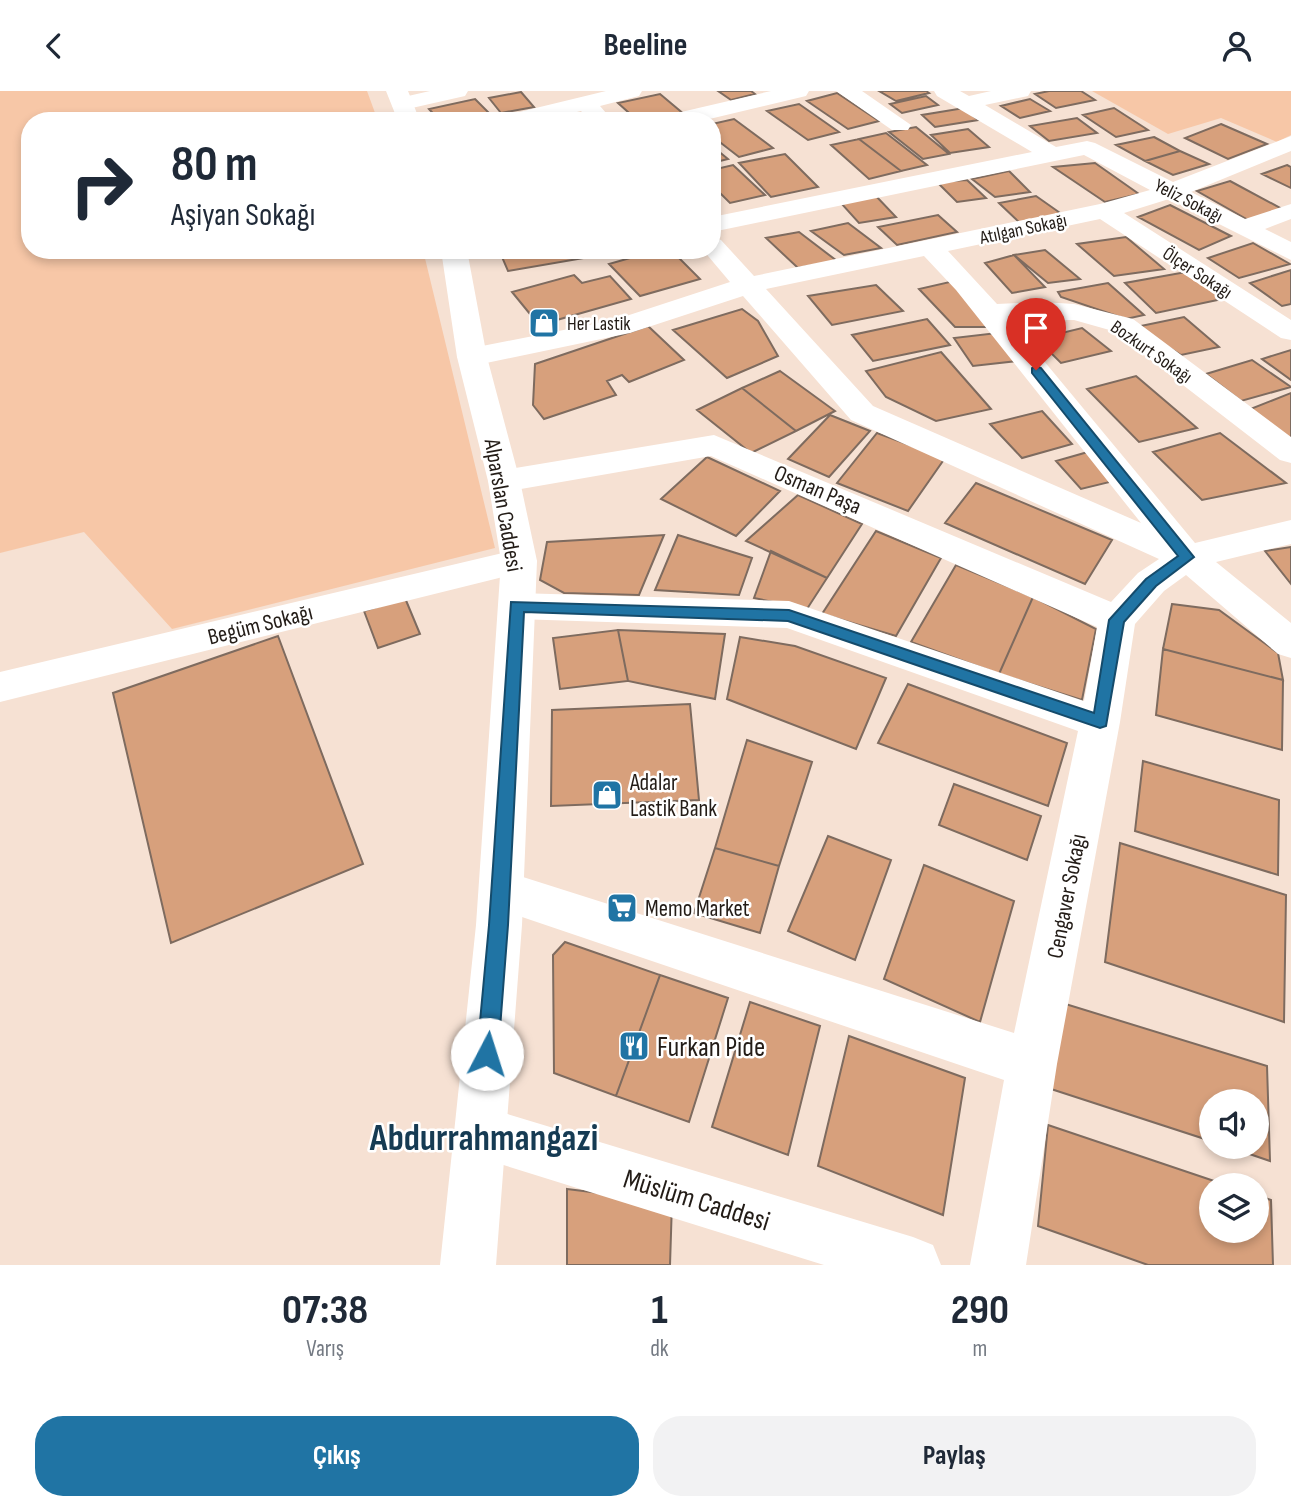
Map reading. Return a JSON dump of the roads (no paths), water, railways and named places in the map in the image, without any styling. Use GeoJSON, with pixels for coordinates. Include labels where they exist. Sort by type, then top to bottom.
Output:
{"type":"FeatureCollection","features":[{"type":"Feature","properties":{"kind":"street"},"geometry":{"type":"LineString","coordinates":[[403,105],[457,91]]}},
{"type":"Feature","properties":{"kind":"street"},"geometry":{"type":"LineString","coordinates":[[548,112],[631,91]]}},
{"type":"Feature","properties":{"kind":"street"},"geometry":{"type":"LineString","coordinates":[[710,112],[798,91]]}},
{"type":"Feature","properties":{"kind":"street"},"geometry":{"type":"LineString","coordinates":[[847,91],[900,125]]}},
{"type":"Feature","properties":{"kind":"street"},"geometry":{"type":"LineString","coordinates":[[944,91],[1053,155]]}},
{"type":"Feature","properties":{"kind":"street"},"geometry":{"type":"LineString","coordinates":[[965,103],[1020,91]]}},
{"type":"Feature","properties":{"kind":"street"},"geometry":{"type":"LineString","coordinates":[[586,103],[594,112]]}},
{"type":"Feature","properties":{"kind":"street","name":"Atılgan Sokağı"},"geometry":{"type":"LineString","coordinates":[[472,356],[620,327],[748,285],[1104,211],[1172,191],[1291,143]]}},
{"type":"Feature","properties":{"kind":"street","name":"Yeliz Sokağı"},"geometry":{"type":"LineString","coordinates":[[1053,155],[1087,148],[1291,252]]}},
{"type":"Feature","properties":{"kind":"street"},"geometry":{"type":"LineString","coordinates":[[721,223],[1053,155]]}},
{"type":"Feature","properties":{"kind":"street","name":"Ölçer Sokağı"},"geometry":{"type":"LineString","coordinates":[[1104,211],[1291,332]]}},
{"type":"Feature","properties":{"kind":"street"},"geometry":{"type":"LineString","coordinates":[[1243,227],[1291,211]]}},
{"type":"Feature","properties":{"kind":"street"},"geometry":{"type":"LineString","coordinates":[[929,247],[966,283],[991,313],[1187,557],[1291,644]]}},
{"type":"Feature","properties":{"kind":"street"},"geometry":{"type":"LineString","coordinates":[[721,255],[862,413],[1187,557]]}},
{"type":"Feature","properties":{"kind":"street","name":"Alparslan Caddesi"},"geometry":{"type":"LineString","coordinates":[[456,259],[472,356],[504,481],[519,561],[501,890],[468,1265]]}},
{"type":"Feature","properties":{"kind":"street","name":"Bozkurt Sokağı"},"geometry":{"type":"LineString","coordinates":[[991,313],[1058,309],[1090,314],[1123,325],[1291,453]]}},
{"type":"Feature","properties":{"kind":"street","name":"Osman Paşa"},"geometry":{"type":"LineString","coordinates":[[504,481],[714,445],[1117,620]]}},
{"type":"Feature","properties":{"kind":"street"},"geometry":{"type":"LineString","coordinates":[[1117,620],[1151,582],[1187,557],[1291,532]]}},
{"type":"Feature","properties":{"kind":"street","name":"Begüm Sokağı"},"geometry":{"type":"LineString","coordinates":[[0,687],[519,561]]}},
{"type":"Feature","properties":{"kind":"street"},"geometry":{"type":"LineString","coordinates":[[517,606],[789,615],[1100,722]]}},
{"type":"Feature","properties":{"kind":"street","name":"Cengaver Sokağı"},"geometry":{"type":"LineString","coordinates":[[998,1265],[1032,1064],[1100,722],[1117,620]]}},
{"type":"Feature","properties":{"kind":"street"},"geometry":{"type":"LineString","coordinates":[[501,890],[1032,1064]]}},
{"type":"Feature","properties":{"kind":"street","name":"Müslüm Caddesi"},"geometry":{"type":"LineString","coordinates":[[481,1132],[913,1265]]}},
{"type":"Feature","properties":{"kind":"place","name":"Her Lastik"},"geometry":{"type":"Point","coordinates":[544,323]}},
{"type":"Feature","properties":{"kind":"place","name":"Adalar Lastik Bank"},"geometry":{"type":"Point","coordinates":[607,795]}},
{"type":"Feature","properties":{"kind":"place","name":"Memo Market"},"geometry":{"type":"Point","coordinates":[622,908]}},
{"type":"Feature","properties":{"kind":"place","name":"Furkan Pide"},"geometry":{"type":"Point","coordinates":[634,1046]}},
{"type":"Feature","properties":{"kind":"district","name":"Abdurrahmangazi"},"geometry":{"type":"Point","coordinates":[484,1137]}}]}
